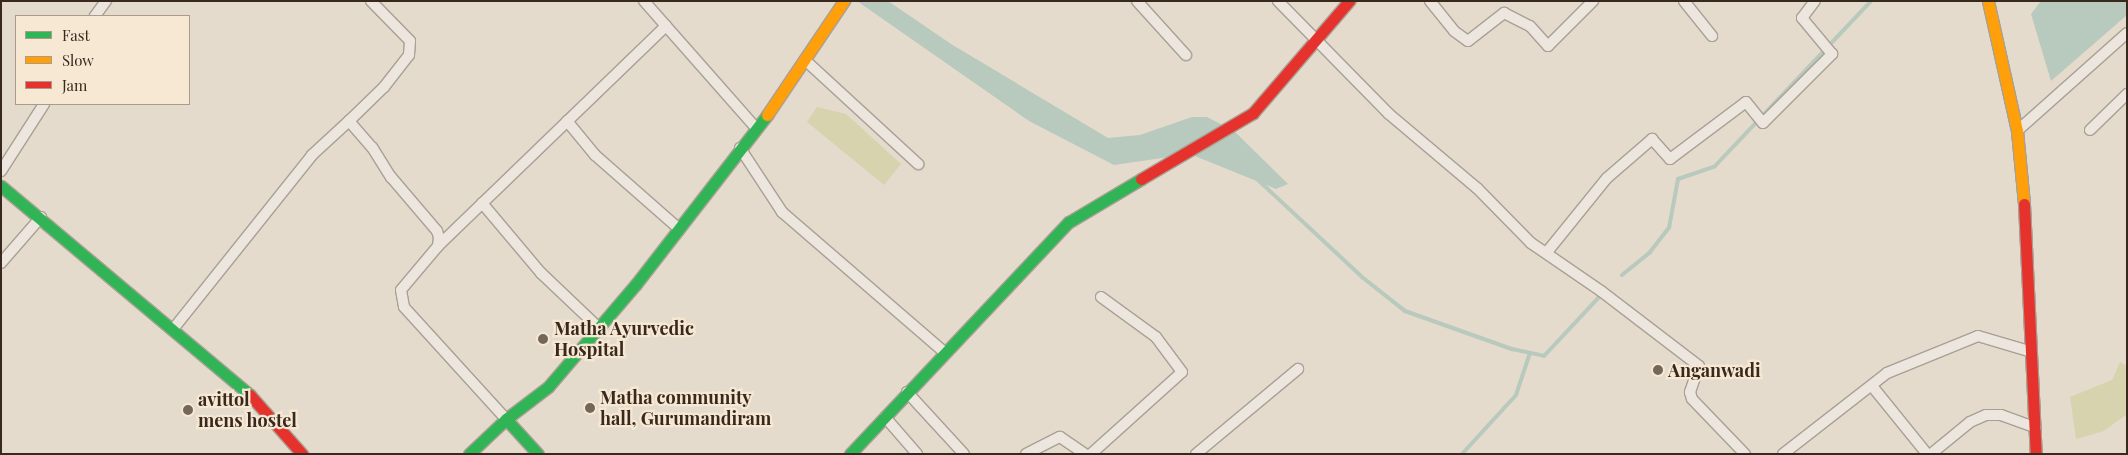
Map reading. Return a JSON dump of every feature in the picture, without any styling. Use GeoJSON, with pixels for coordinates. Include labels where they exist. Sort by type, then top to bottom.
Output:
{"type":"FeatureCollection","features":[{"type":"Feature","properties":{"kind":"main road"},"geometry":{"type":"LineString","coordinates":[[850,454],[944,352],[1069,222],[1253,113],[1349,1]]}},
{"type":"Feature","properties":{"kind":"main road"},"geometry":{"type":"LineString","coordinates":[[1988,1],[2017,131],[2028,253],[2036,454]]}},
{"type":"Feature","properties":{"kind":"main road"},"geometry":{"type":"LineString","coordinates":[[469,454],[506,419],[548,387],[599,328],[756,128],[805,60],[840,6]]}},
{"type":"Feature","properties":{"kind":"main road"},"geometry":{"type":"LineString","coordinates":[[1,186],[41,217],[245,389],[302,454]]}},
{"type":"Feature","properties":{"kind":"main road"},"geometry":{"type":"LineString","coordinates":[[506,419],[538,454]]}},
{"type":"Feature","properties":{"kind":"street"},"geometry":{"type":"LineString","coordinates":[[95,15],[106,1]]}},
{"type":"Feature","properties":{"kind":"street"},"geometry":{"type":"LineString","coordinates":[[174,328],[312,155],[384,87],[409,55],[410,41],[371,1]]}},
{"type":"Feature","properties":{"kind":"street"},"geometry":{"type":"LineString","coordinates":[[644,1],[756,128]]}},
{"type":"Feature","properties":{"kind":"street"},"geometry":{"type":"LineString","coordinates":[[1137,1],[1186,55]]}},
{"type":"Feature","properties":{"kind":"street"},"geometry":{"type":"LineString","coordinates":[[1278,1],[1389,114],[1477,188],[1531,244],[1547,252],[1699,366],[1690,392],[1692,399],[1745,454]]}},
{"type":"Feature","properties":{"kind":"street"},"geometry":{"type":"LineString","coordinates":[[1430,1],[1454,31],[1468,41],[1504,13],[1530,26],[1548,46],[1593,1]]}},
{"type":"Feature","properties":{"kind":"street"},"geometry":{"type":"LineString","coordinates":[[1684,1],[1712,36]]}},
{"type":"Feature","properties":{"kind":"street"},"geometry":{"type":"LineString","coordinates":[[1547,252],[1608,178],[1652,139],[1670,159],[1746,102],[1763,123],[1832,54],[1802,18],[1815,1]]}},
{"type":"Feature","properties":{"kind":"street"},"geometry":{"type":"LineString","coordinates":[[506,419],[404,307],[401,290],[438,246],[666,26]]}},
{"type":"Feature","properties":{"kind":"street"},"geometry":{"type":"LineString","coordinates":[[2017,131],[2127,33]]}},
{"type":"Feature","properties":{"kind":"street"},"geometry":{"type":"LineString","coordinates":[[805,60],[918,164]]}},
{"type":"Feature","properties":{"kind":"street"},"geometry":{"type":"LineString","coordinates":[[2090,130],[2127,94]]}},
{"type":"Feature","properties":{"kind":"street"},"geometry":{"type":"LineString","coordinates":[[1,170],[43,105]]}},
{"type":"Feature","properties":{"kind":"street"},"geometry":{"type":"LineString","coordinates":[[349,121],[437,231],[438,246]]}},
{"type":"Feature","properties":{"kind":"street"},"geometry":{"type":"LineString","coordinates":[[567,122],[595,155],[678,228]]}},
{"type":"Feature","properties":{"kind":"street"},"geometry":{"type":"LineString","coordinates":[[740,148],[782,212],[944,352]]}},
{"type":"Feature","properties":{"kind":"street"},"geometry":{"type":"LineString","coordinates":[[482,203],[541,273],[599,328]]}},
{"type":"Feature","properties":{"kind":"street"},"geometry":{"type":"LineString","coordinates":[[1,263],[41,217]]}},
{"type":"Feature","properties":{"kind":"street"},"geometry":{"type":"LineString","coordinates":[[1092,454],[1182,372],[1156,337],[1101,297]]}},
{"type":"Feature","properties":{"kind":"street"},"geometry":{"type":"LineString","coordinates":[[1782,454],[1887,374],[1978,336],[2032,352]]}},
{"type":"Feature","properties":{"kind":"street"},"geometry":{"type":"LineString","coordinates":[[1196,454],[1298,369]]}},
{"type":"Feature","properties":{"kind":"street"},"geometry":{"type":"LineString","coordinates":[[1872,386],[1927,454]]}},
{"type":"Feature","properties":{"kind":"street"},"geometry":{"type":"LineString","coordinates":[[907,392],[964,454]]}},
{"type":"Feature","properties":{"kind":"street"},"geometry":{"type":"LineString","coordinates":[[1931,454],[1970,422],[1986,415],[2001,415],[2036,428]]}},
{"type":"Feature","properties":{"kind":"street"},"geometry":{"type":"LineString","coordinates":[[885,417],[917,454]]}},
{"type":"Feature","properties":{"kind":"street"},"geometry":{"type":"LineString","coordinates":[[1026,454],[1060,436],[1085,454]]}},
{"type":"Feature","properties":{"kind":"shaded area"},"geometry":{"type":"Polygon","coordinates":[[[857,1],[888,1],[951,44],[1108,138],[1140,135],[1192,117],[1207,117],[1234,131],[1288,184],[1276,189],[1190,154],[1114,165],[1029,121],[857,1]]]}},
{"type":"Feature","properties":{"kind":"shaded area"},"geometry":{"type":"Polygon","coordinates":[[[2041,1],[2127,1],[2127,15],[2051,81],[2031,14],[2041,1]]]}},
{"type":"Feature","properties":{"kind":"shaded area"},"geometry":{"type":"Polygon","coordinates":[[[817,107],[846,114],[901,164],[884,185],[807,122],[817,107]]]}},
{"type":"Feature","properties":{"kind":"shaded area"},"geometry":{"type":"Polygon","coordinates":[[[2120,362],[2127,366],[2127,414],[2104,431],[2076,439],[2070,397],[2112,380],[2120,362]]]}},
{"type":"Feature","properties":{"kind":"waterway"},"geometry":{"type":"LineString","coordinates":[[1622,275],[1650,252],[1669,228],[1678,179],[1715,166],[1871,1]]}},
{"type":"Feature","properties":{"kind":"waterway"},"geometry":{"type":"LineString","coordinates":[[1257,179],[1362,277],[1405,311],[1512,349],[1544,356],[1603,293]]}},
{"type":"Feature","properties":{"kind":"waterway"},"geometry":{"type":"LineString","coordinates":[[1462,454],[1516,395],[1530,353]]}},
{"type":"Feature","properties":{"kind":"traffic: fast"},"geometry":{"type":"LineString","coordinates":[[469,454],[506,419],[548,387],[636,284],[767,115]]}},
{"type":"Feature","properties":{"kind":"traffic: fast"},"geometry":{"type":"LineString","coordinates":[[850,454],[1069,222],[1141,179]]}},
{"type":"Feature","properties":{"kind":"traffic: fast"},"geometry":{"type":"LineString","coordinates":[[1,186],[250,395]]}},
{"type":"Feature","properties":{"kind":"traffic: fast"},"geometry":{"type":"LineString","coordinates":[[506,419],[538,454]]}},
{"type":"Feature","properties":{"kind":"traffic: slow"},"geometry":{"type":"LineString","coordinates":[[767,115],[844,1]]}},
{"type":"Feature","properties":{"kind":"traffic: slow"},"geometry":{"type":"LineString","coordinates":[[1988,1],[2017,131],[2024,204]]}},
{"type":"Feature","properties":{"kind":"traffic: jam"},"geometry":{"type":"LineString","coordinates":[[1141,179],[1253,113],[1349,1]]}},
{"type":"Feature","properties":{"kind":"traffic: jam"},"geometry":{"type":"LineString","coordinates":[[2024,204],[2036,454]]}},
{"type":"Feature","properties":{"kind":"traffic: jam"},"geometry":{"type":"LineString","coordinates":[[250,395],[302,454]]}},
{"type":"Feature","properties":{"kind":"place","name":"Matha Ayurvedic Hospital"},"geometry":{"type":"Point","coordinates":[543,339]}},
{"type":"Feature","properties":{"kind":"place","name":"Anganwadi"},"geometry":{"type":"Point","coordinates":[1658,370]}},
{"type":"Feature","properties":{"kind":"place","name":"Matha community hall, Gurumandiram"},"geometry":{"type":"Point","coordinates":[590,408]}},
{"type":"Feature","properties":{"kind":"place","name":"avittol mens hostel"},"geometry":{"type":"Point","coordinates":[188,410]}}]}
